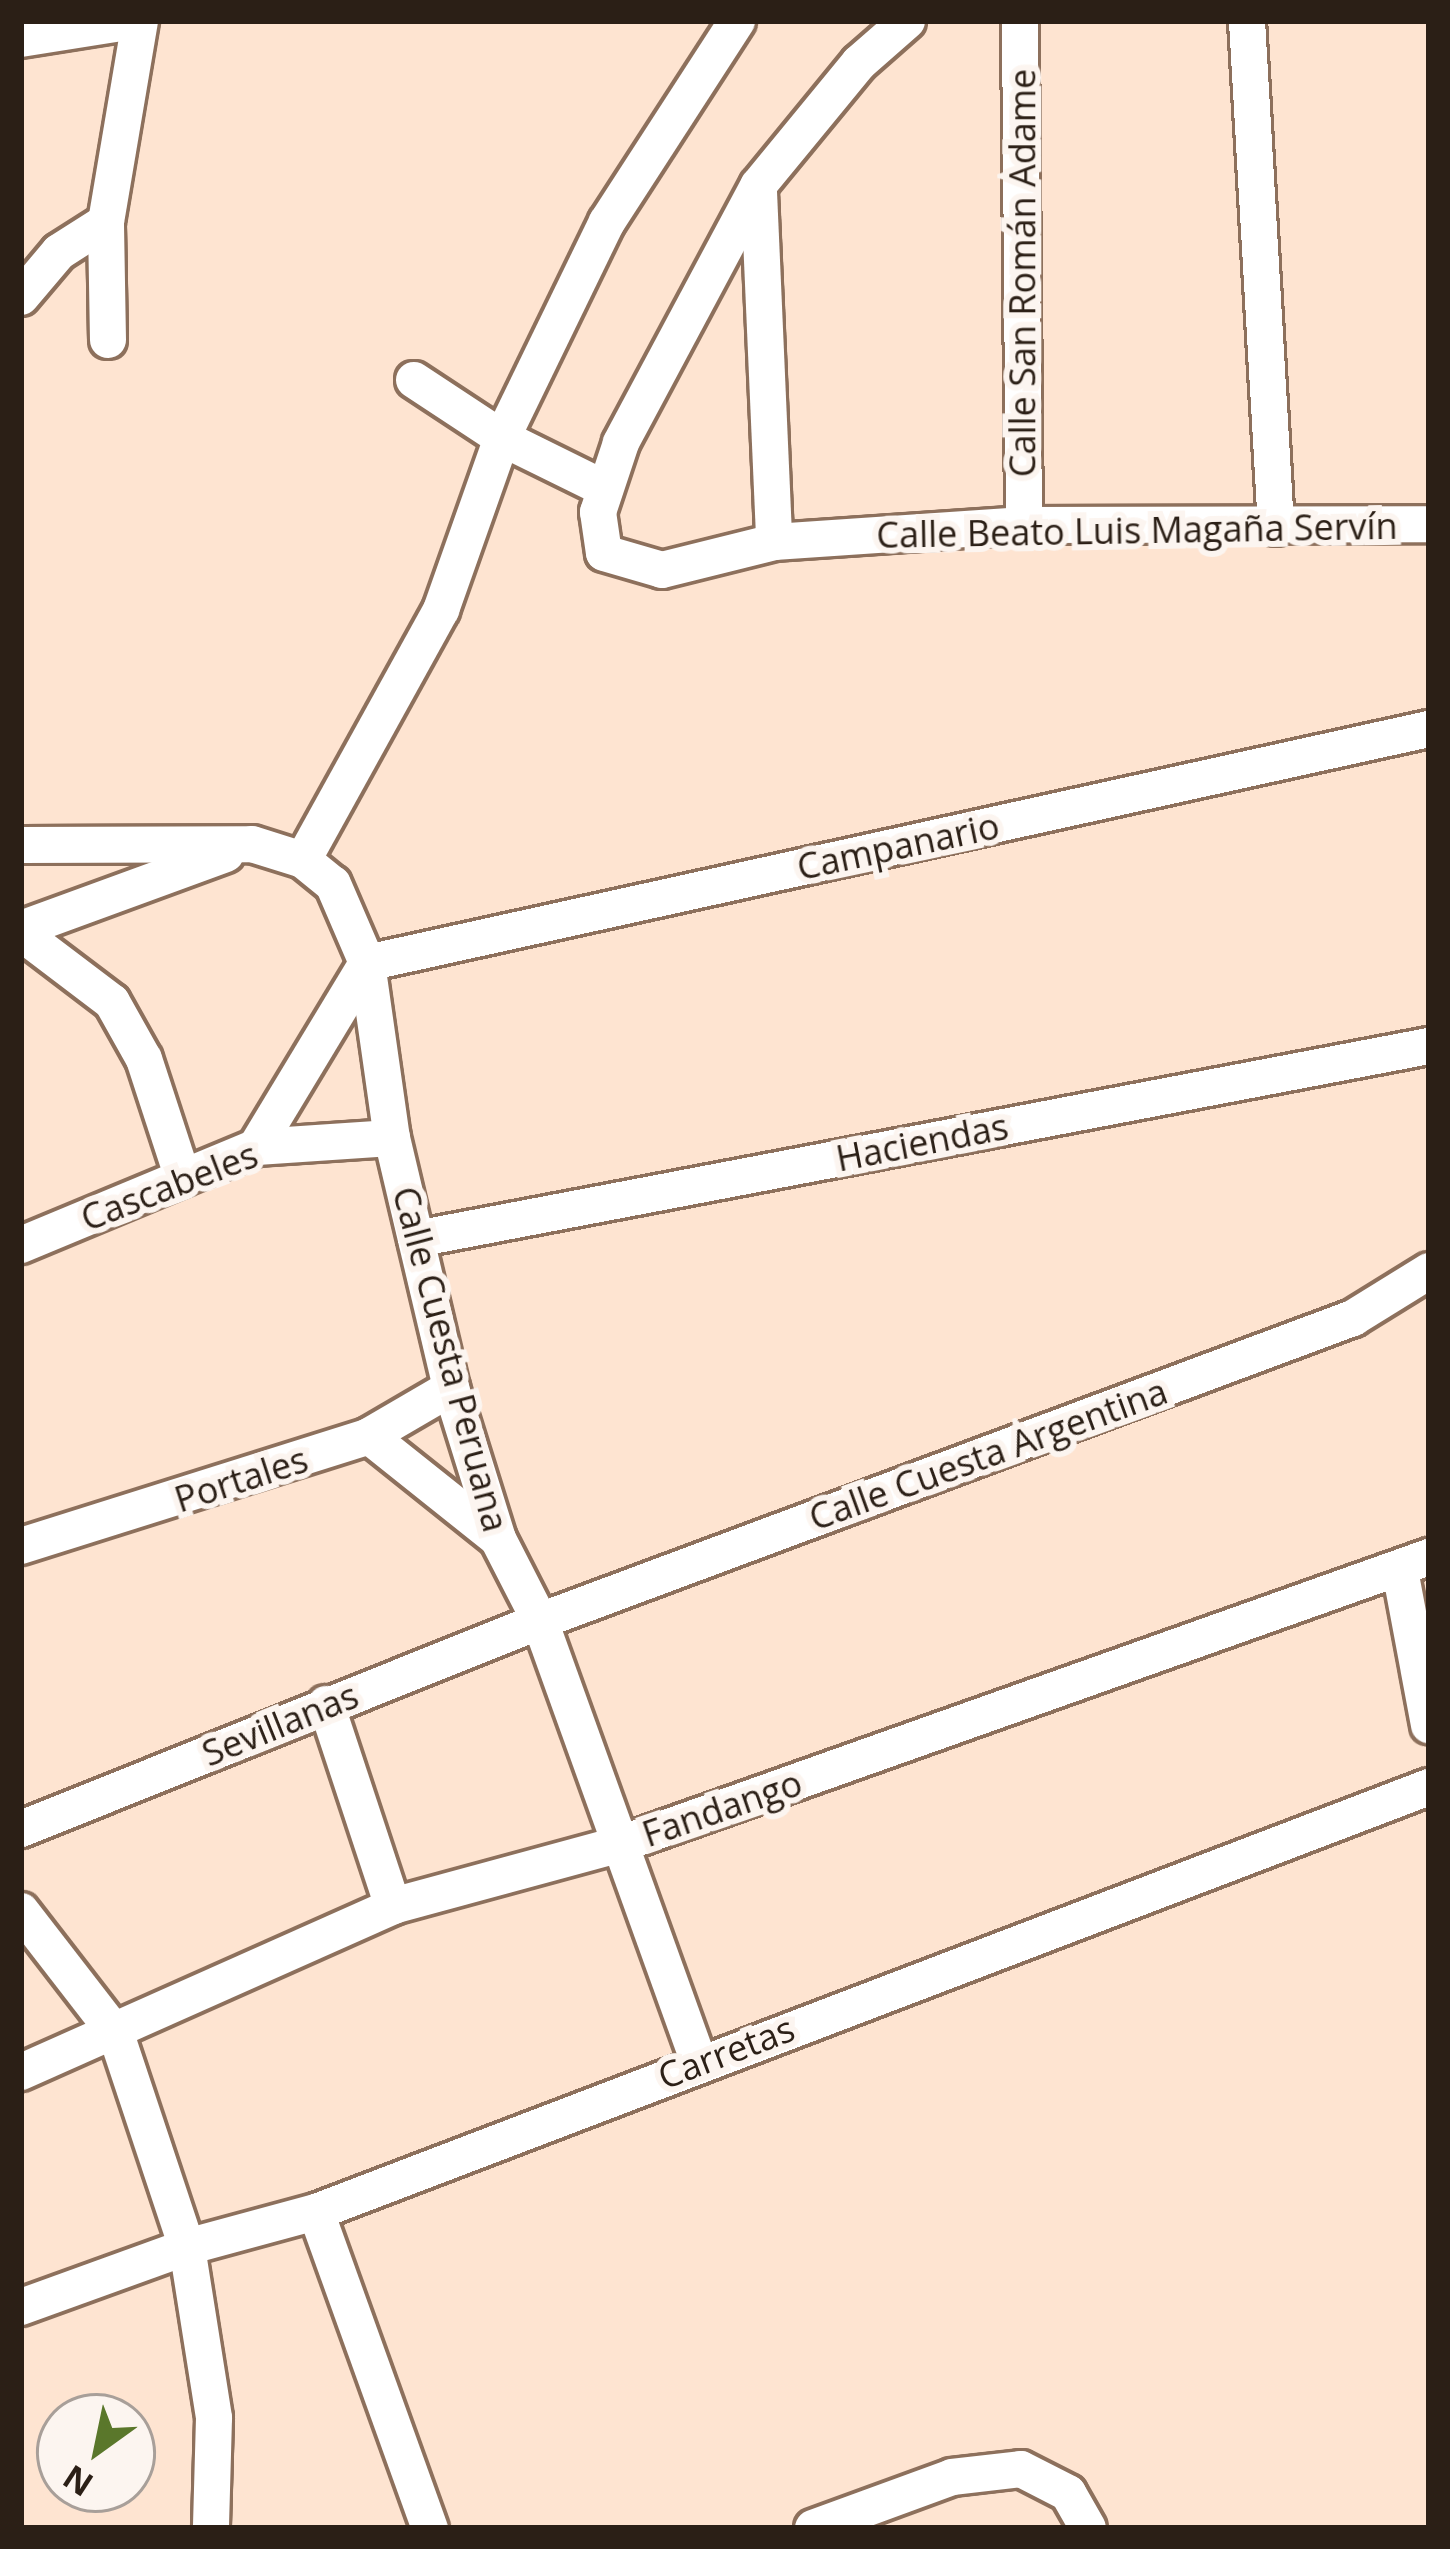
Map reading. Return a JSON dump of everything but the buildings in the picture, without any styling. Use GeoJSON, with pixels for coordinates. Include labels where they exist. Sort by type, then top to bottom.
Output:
{"type":"FeatureCollection","features":[{"type":"Feature","properties":{"kind":"street"},"geometry":{"type":"LineString","coordinates":[[21,39],[137,21],[106,222],[108,340]]}},
{"type":"Feature","properties":{"kind":"street"},"geometry":{"type":"LineString","coordinates":[[21,845],[252,844],[303,860],[441,610],[502,438],[607,222],[737,21]]}},
{"type":"Feature","properties":{"kind":"street"},"geometry":{"type":"LineString","coordinates":[[414,380],[502,438],[605,489],[621,443],[758,186],[859,63],[907,21]]}},
{"type":"Feature","properties":{"kind":"street","name":"Calle San Román Adame"},"geometry":{"type":"LineString","coordinates":[[1020,21],[1024,526]]}},
{"type":"Feature","properties":{"kind":"street"},"geometry":{"type":"LineString","coordinates":[[1247,21],[1276,527]]}},
{"type":"Feature","properties":{"kind":"street"},"geometry":{"type":"LineString","coordinates":[[758,186],[774,542]]}},
{"type":"Feature","properties":{"kind":"street"},"geometry":{"type":"LineString","coordinates":[[21,297],[59,252],[106,222]]}},
{"type":"Feature","properties":{"kind":"street","name":"Calle Beato Luis Magaña Servín"},"geometry":{"type":"LineString","coordinates":[[605,489],[598,538],[615,562],[662,570],[774,542],[1024,526],[1429,524]]}},
{"type":"Feature","properties":{"kind":"street","name":"Campanario"},"geometry":{"type":"LineString","coordinates":[[367,963],[1429,729]]}},
{"type":"Feature","properties":{"kind":"street"},"geometry":{"type":"LineString","coordinates":[[21,931],[252,844]]}},
{"type":"Feature","properties":{"kind":"street","name":"Calle Cuesta Peruana"},"geometry":{"type":"LineString","coordinates":[[303,860],[334,884],[367,963],[392,1138],[451,1388],[497,1539],[539,1622],[699,2062]]}},
{"type":"Feature","properties":{"kind":"street"},"geometry":{"type":"LineString","coordinates":[[21,931],[112,1001],[144,1059],[184,1178]]}},
{"type":"Feature","properties":{"kind":"street"},"geometry":{"type":"LineString","coordinates":[[256,1147],[367,963]]}},
{"type":"Feature","properties":{"kind":"street","name":"Haciendas"},"geometry":{"type":"LineString","coordinates":[[416,1239],[1429,1046]]}},
{"type":"Feature","properties":{"kind":"street","name":"Cascabeles"},"geometry":{"type":"LineString","coordinates":[[21,1245],[256,1147],[392,1138]]}},
{"type":"Feature","properties":{"kind":"street","name":"Calle Cuesta Argentina"},"geometry":{"type":"LineString","coordinates":[[539,1622],[1353,1318],[1429,1271]]}},
{"type":"Feature","properties":{"kind":"street","name":"Portales"},"geometry":{"type":"LineString","coordinates":[[21,1546],[369,1436],[451,1388]]}},
{"type":"Feature","properties":{"kind":"street"},"geometry":{"type":"LineString","coordinates":[[369,1436],[497,1539]]}},
{"type":"Feature","properties":{"kind":"street"},"geometry":{"type":"LineString","coordinates":[[1414,1563],[1429,1725]]}},
{"type":"Feature","properties":{"kind":"street","name":"Fandango"},"geometry":{"type":"LineString","coordinates":[[21,2072],[116,2034],[393,1906],[618,1845],[1414,1563]]}},
{"type":"Feature","properties":{"kind":"street","name":"Sevillanas"},"geometry":{"type":"LineString","coordinates":[[21,1829],[539,1622]]}},
{"type":"Feature","properties":{"kind":"street"},"geometry":{"type":"LineString","coordinates":[[326,1704],[393,1906]]}},
{"type":"Feature","properties":{"kind":"street","name":"Carretas"},"geometry":{"type":"LineString","coordinates":[[21,2307],[188,2247],[316,2212],[1429,1787]]}},
{"type":"Feature","properties":{"kind":"street"},"geometry":{"type":"LineString","coordinates":[[21,1911],[116,2034],[188,2247],[214,2418],[211,2528]]}},
{"type":"Feature","properties":{"kind":"street"},"geometry":{"type":"LineString","coordinates":[[316,2212],[430,2528]]}},
{"type":"Feature","properties":{"kind":"street"},"geometry":{"type":"LineString","coordinates":[[813,2528],[952,2476],[1021,2469],[1068,2493],[1088,2528]]}}]}
